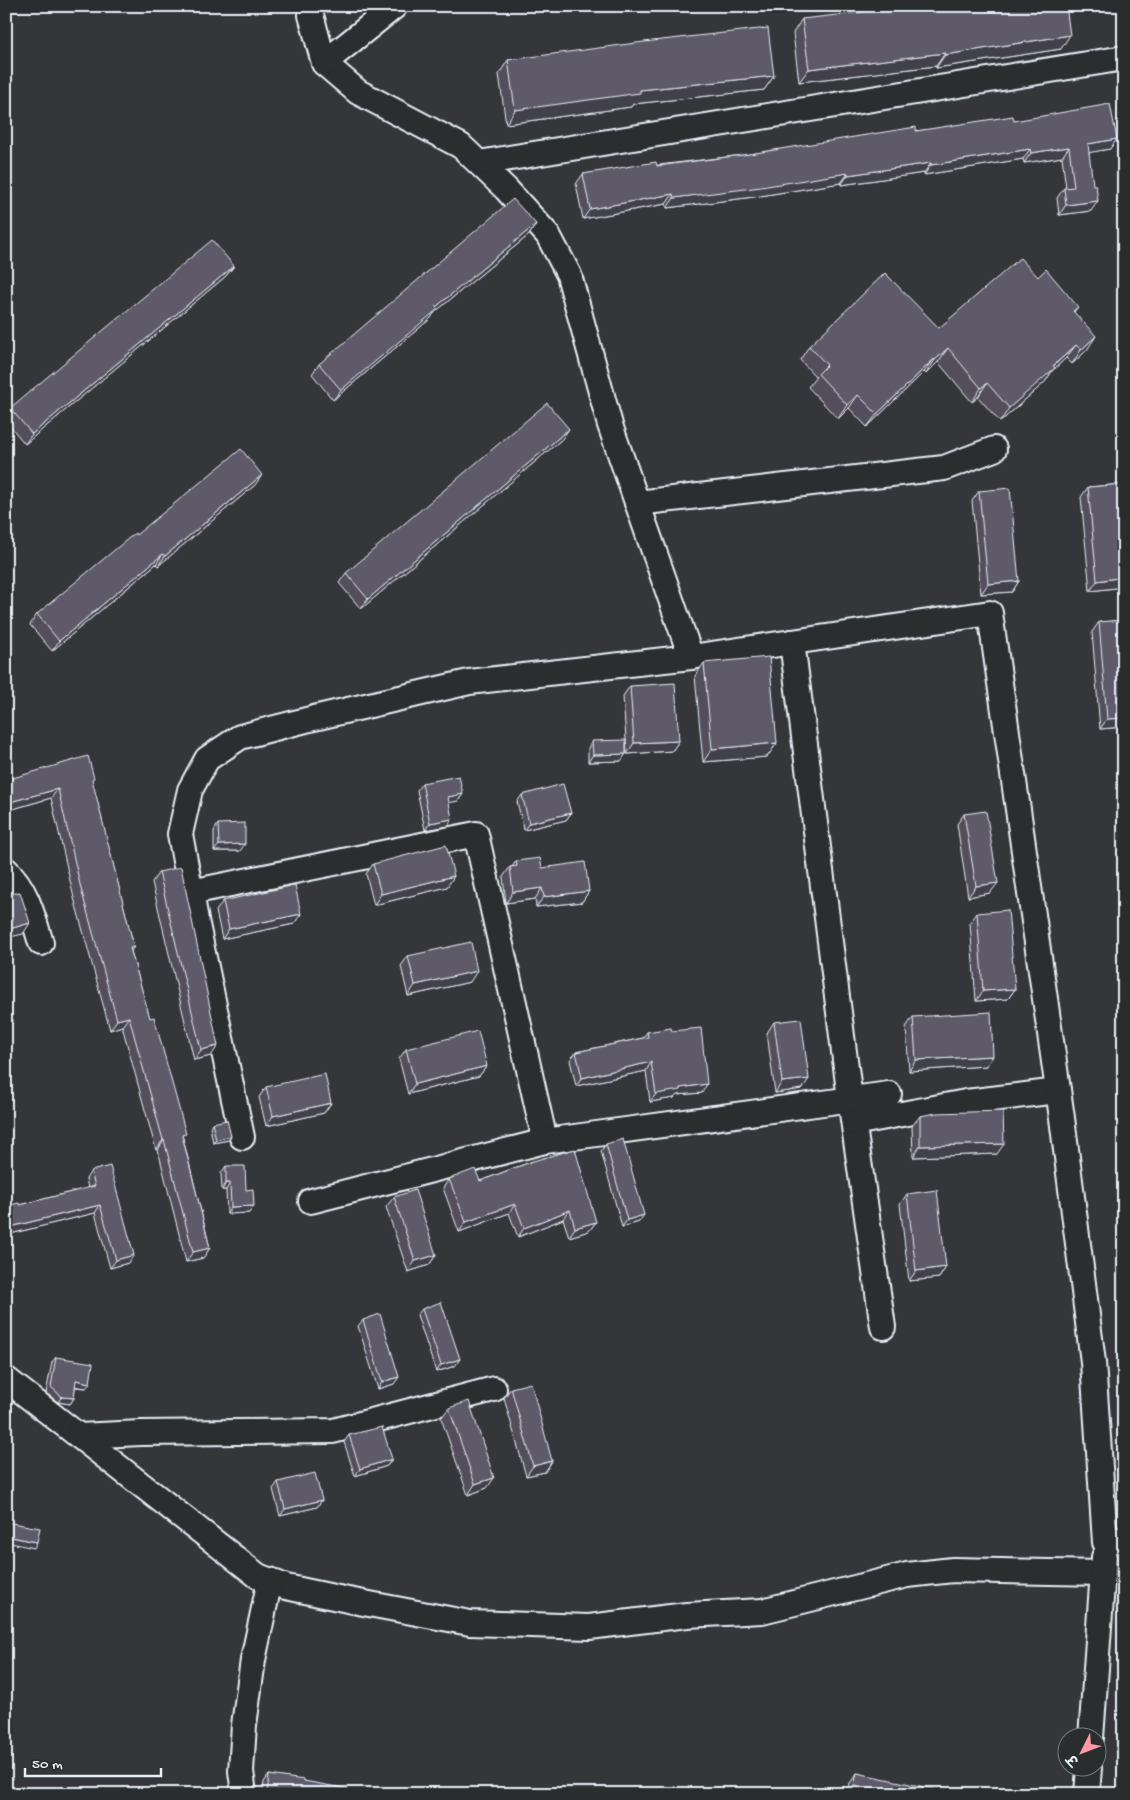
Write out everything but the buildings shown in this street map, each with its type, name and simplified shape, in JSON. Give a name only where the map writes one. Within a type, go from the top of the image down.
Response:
[{"type":"street","points":[[311,6],[311,15],[324,63],[358,92],[461,146],[506,189],[548,235],[569,275],[610,425],[691,657]]},
{"type":"street","points":[[324,63],[395,6]]},
{"type":"street","points":[[479,163],[1124,58]]},
{"type":"street","points":[[637,504],[944,468],[994,449]]},
{"type":"street","points":[[242,1138],[180,834],[190,790],[207,759],[240,737],[469,682],[691,657],[990,613],[1058,1091],[1114,1541],[1103,1573],[1092,1728]]},
{"type":"street","points":[[792,642],[850,1099],[883,1327]]},
{"type":"street","points":[[191,892],[476,834],[545,1141]]},
{"type":"street","points":[[6,870],[14,877],[28,902],[41,943]]},
{"type":"street","points":[[854,1123],[966,1102],[1058,1091]]},
{"type":"street","points":[[311,1200],[545,1141],[889,1094]]},
{"type":"street","points":[[6,1379],[258,1576],[286,1587],[470,1623],[590,1627],[687,1615],[762,1611],[907,1575],[953,1570],[1103,1573]]},
{"type":"street","points":[[79,1436],[141,1433],[333,1431],[494,1389]]},
{"type":"street","points":[[244,1794],[241,1771],[244,1725],[253,1660],[270,1580]]},
{"type":"street","points":[[1087,1794],[1088,1778]]}]
